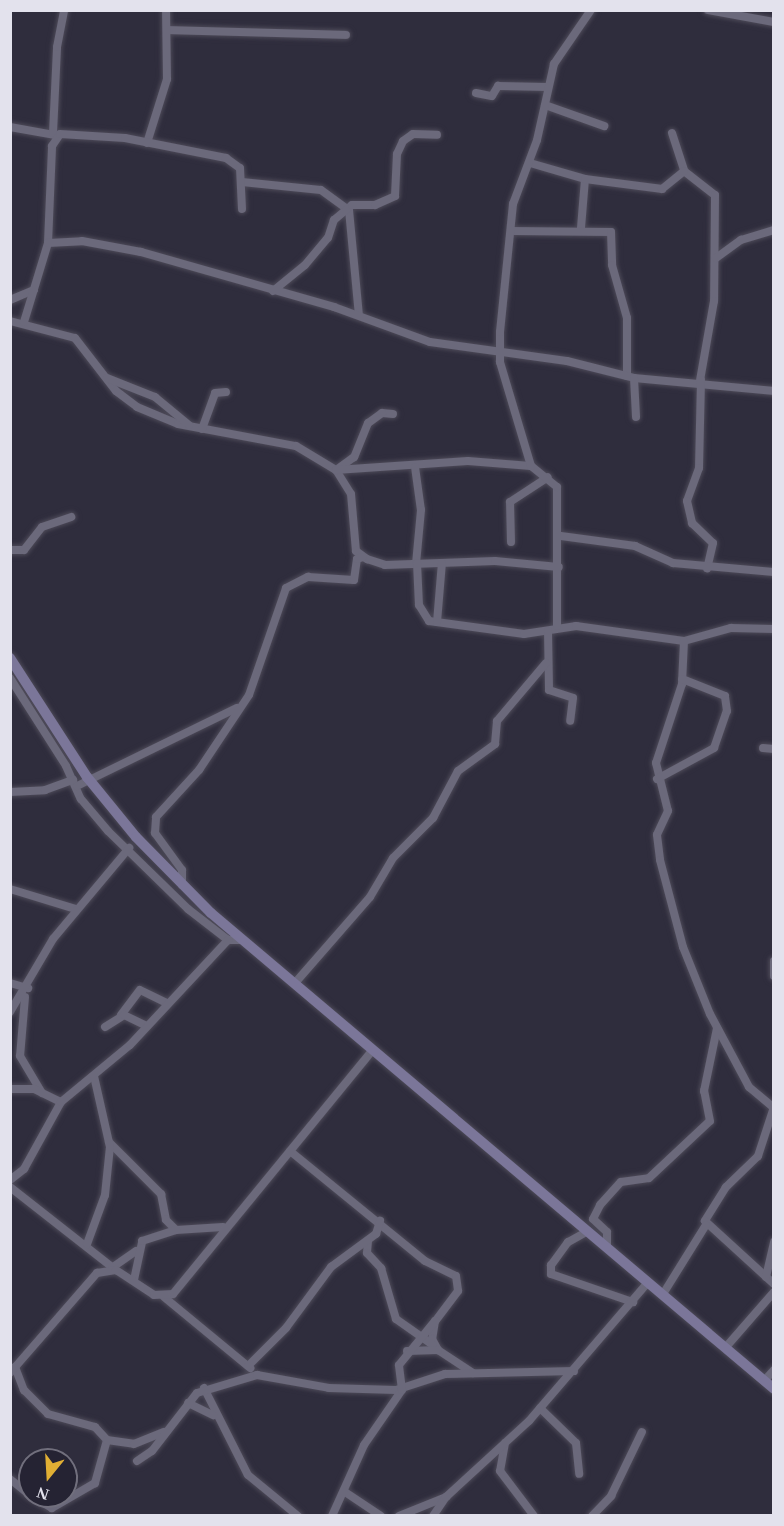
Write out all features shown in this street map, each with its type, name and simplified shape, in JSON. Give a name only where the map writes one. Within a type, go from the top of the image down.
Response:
[{"type":"main road","points":[[10,658],[87,777],[182,885],[242,940],[774,1389]]},
{"type":"street","points":[[24,322],[48,243],[47,199],[64,10]]},
{"type":"street","points":[[147,142],[166,79],[169,30],[166,10]]},
{"type":"street","points":[[708,10],[774,22]]},
{"type":"street","points":[[531,466],[499,353],[513,204],[530,163],[554,64],[590,11]]},
{"type":"street","points":[[169,30],[346,35]]},
{"type":"street","points":[[476,93],[492,96],[498,86],[548,87]]},
{"type":"street","points":[[545,105],[604,126]]},
{"type":"street","points":[[10,126],[54,134],[147,142],[233,160],[242,182],[242,209]]},
{"type":"street","points":[[672,133],[684,171],[694,183],[714,191],[716,258],[713,314],[701,380],[699,468],[687,501],[692,523],[713,543],[706,568]]},
{"type":"street","points":[[273,291],[305,265],[328,238],[334,220],[356,204],[391,200],[403,141],[413,134],[437,135]]},
{"type":"street","points":[[530,163],[585,179],[662,189],[684,171]]},
{"type":"street","points":[[580,228],[585,179]]},
{"type":"street","points":[[242,182],[321,190],[349,210],[358,315]]},
{"type":"street","points":[[511,231],[580,228],[612,234],[612,265],[627,318],[636,417]]},
{"type":"street","points":[[716,258],[741,240],[774,230]]},
{"type":"street","points":[[48,243],[121,247],[358,315],[430,342],[499,353],[567,360],[631,377],[701,380],[774,391]]},
{"type":"street","points":[[10,300],[34,290]]},
{"type":"street","points":[[10,321],[24,322],[75,338],[105,377],[131,404],[193,427],[296,446],[336,470],[351,494],[355,547],[363,557],[385,564],[442,562],[559,567]]},
{"type":"street","points":[[105,377],[155,397],[193,427]]},
{"type":"street","points":[[202,429],[214,393],[226,392]]},
{"type":"street","points":[[336,470],[354,457],[368,423],[382,413],[393,414]]},
{"type":"street","points":[[336,470],[415,467],[468,461],[531,466],[548,477],[557,487],[561,536],[556,626]]},
{"type":"street","points":[[415,467],[421,510],[416,563],[421,612],[437,622],[495,632],[548,631],[556,626],[684,641],[737,628],[774,629]]},
{"type":"street","points":[[511,542],[510,502],[548,477]]},
{"type":"street","points":[[10,550],[24,550],[42,526],[71,517]]},
{"type":"street","points":[[561,536],[634,546],[668,562],[706,568],[774,572]]},
{"type":"street","points":[[182,885],[182,870],[154,833],[156,817],[202,767],[241,705],[264,662],[286,588],[303,578],[354,580],[358,558],[363,557]]},
{"type":"street","points":[[437,622],[442,562]]},
{"type":"street","points":[[548,631],[546,663],[549,690],[573,700],[570,721]]},
{"type":"street","points":[[663,1294],[706,1225],[706,1215],[770,1141],[773,1107],[749,1087],[717,1028],[683,947],[660,860],[657,835],[668,811],[657,779],[659,744],[682,679],[684,641]]},
{"type":"street","points":[[295,983],[370,897],[393,858],[433,818],[458,771],[495,744],[497,721],[546,663]]},
{"type":"street","points":[[11,678],[75,783],[87,807],[140,860],[228,940],[242,940]]},
{"type":"street","points":[[657,779],[714,748],[727,711],[725,696],[682,679]]},
{"type":"street","points":[[10,792],[45,790],[75,783],[194,733],[241,705]]},
{"type":"street","points":[[763,748],[774,749]]},
{"type":"street","points":[[10,1012],[27,989],[46,948],[76,909],[129,848]]},
{"type":"street","points":[[116,861],[140,860]]},
{"type":"street","points":[[10,889],[76,909]]},
{"type":"street","points":[[10,1180],[24,1169],[61,1102],[94,1076],[147,1026],[228,940]]},
{"type":"street","points":[[774,962],[774,976]]},
{"type":"street","points":[[10,983],[27,989]]},
{"type":"street","points":[[27,989],[20,1056],[42,1093]]},
{"type":"street","points":[[105,1027],[121,1015],[140,990],[167,1003]]},
{"type":"street","points":[[121,1015],[147,1026]]},
{"type":"street","points":[[607,1247],[607,1232],[593,1219],[600,1205],[621,1182],[649,1178],[710,1121],[704,1087],[717,1028]]},
{"type":"street","points":[[164,1297],[187,1278],[223,1227],[290,1151],[373,1050]]},
{"type":"street","points":[[87,1244],[105,1195],[109,1142],[94,1076]]},
{"type":"street","points":[[10,1089],[42,1093],[61,1102]]},
{"type":"street","points":[[109,1142],[160,1194],[166,1220],[176,1230]]},
{"type":"street","points":[[290,1151],[380,1221],[425,1261],[456,1276],[455,1298],[407,1351],[397,1372],[402,1390]]},
{"type":"street","points":[[10,1187],[87,1244],[114,1268],[164,1297],[257,1375]]},
{"type":"street","points":[[248,1366],[286,1328],[331,1267],[368,1241],[380,1221]]},
{"type":"street","points":[[706,1225],[774,1284]]},
{"type":"street","points":[[165,1431],[134,1444],[107,1440],[95,1427],[48,1414],[22,1387],[13,1366],[79,1288],[97,1273],[114,1268],[136,1251],[150,1234],[223,1227]]},
{"type":"street","points":[[588,1231],[568,1242],[552,1262],[551,1274],[633,1302]]},
{"type":"street","points":[[368,1241],[367,1253],[381,1268],[396,1319],[474,1373]]},
{"type":"street","points":[[766,1277],[774,1242]]},
{"type":"street","points":[[134,1280],[136,1251]]},
{"type":"street","points":[[433,1515],[446,1497],[540,1408],[648,1282]]},
{"type":"street","points":[[726,1347],[774,1292]]},
{"type":"street","points":[[435,1321],[436,1348]]},
{"type":"street","points":[[407,1351],[436,1348]]},
{"type":"street","points":[[764,1381],[774,1370]]},
{"type":"street","points":[[137,1461],[204,1388],[257,1375],[334,1389],[402,1390],[445,1374],[574,1371]]},
{"type":"street","points":[[10,1387],[22,1387]]},
{"type":"street","points":[[204,1388],[215,1416],[248,1475],[298,1515]]},
{"type":"street","points":[[332,1515],[345,1492],[364,1445],[402,1390]]},
{"type":"street","points":[[188,1403],[200,1404],[215,1416]]},
{"type":"street","points":[[540,1408],[576,1443],[579,1474]]},
{"type":"street","points":[[592,1515],[611,1496],[642,1432]]},
{"type":"street","points":[[78,1492],[95,1483],[107,1440]]},
{"type":"street","points":[[506,1442],[500,1471],[534,1515]]},
{"type":"street","points":[[345,1492],[381,1515]]},
{"type":"street","points":[[399,1515],[446,1497]]},
{"type":"street","points":[[440,1507],[446,1515]]}]
